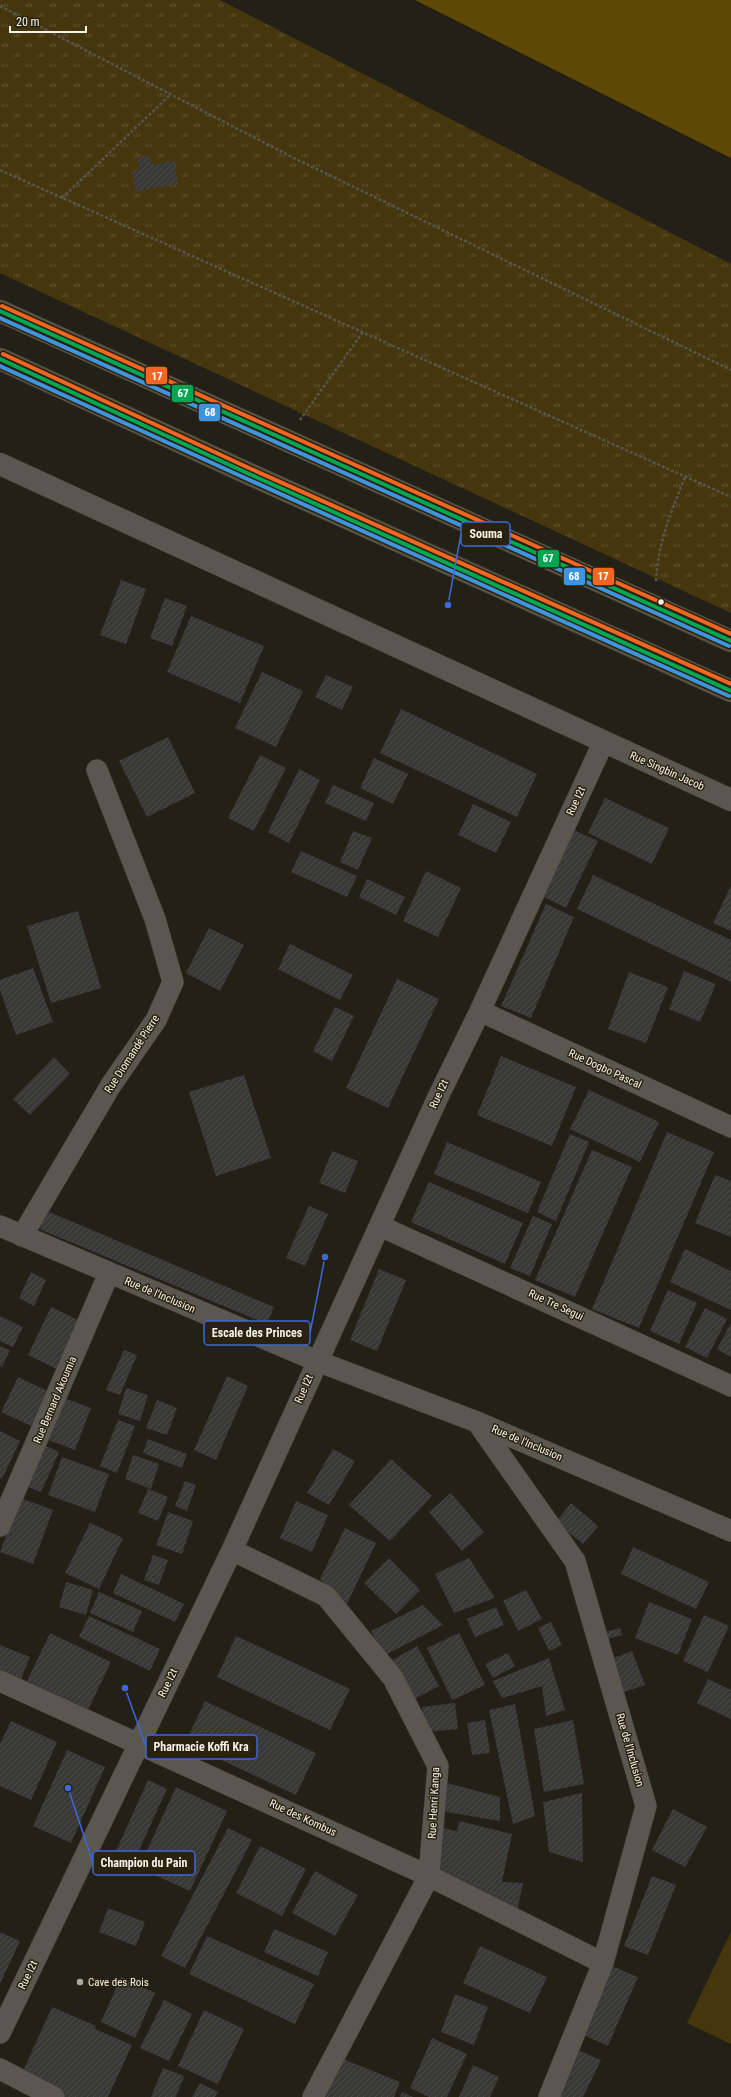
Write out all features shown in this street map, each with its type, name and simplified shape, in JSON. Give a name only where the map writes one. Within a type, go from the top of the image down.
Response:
[{"type":"highway","points":[[0,312],[731,641]]},
{"type":"highway","points":[[0,359],[247,473],[731,690]]},
{"type":"street","name":"Rue Singbin Jacob","points":[[0,464],[603,743],[731,800]]},
{"type":"street","name":"Rue I2t","points":[[0,2033],[232,1550],[438,1097],[480,1011],[603,743]]},
{"type":"street","name":"Rue Diomandé Pierre","points":[[22,1236],[111,1085],[156,1020],[173,982],[155,919],[97,770]]},
{"type":"street","name":"Rue Dogbo Pascal","points":[[480,1011],[731,1127]]},
{"type":"street","name":"Rue de l'Inclusion","points":[[0,1226],[317,1361],[477,1422],[731,1531]]},
{"type":"street","name":"Rue Tre Segui","points":[[380,1226],[731,1386]]},
{"type":"street","name":"Rue Bernard Akoumia","points":[[0,1526],[109,1273]]},
{"type":"street","name":"Rue de l'Inclusion","points":[[477,1422],[575,1562],[646,1806],[603,1963],[549,2097]]},
{"type":"street","name":"Rue Henri Kanga","points":[[232,1550],[326,1596],[393,1678],[438,1766],[429,1876],[313,2097]]},
{"type":"street","name":"Rue des Kombus","points":[[0,1681],[429,1876],[603,1963]]},
{"type":"street","points":[[0,2069],[54,2097]]},
{"type":"path","points":[[0,6],[290,156],[731,370]]},
{"type":"path","points":[[62,198],[170,95]]},
{"type":"path","points":[[0,170],[731,497]]},
{"type":"path","points":[[291,443],[298,422],[363,332]]},
{"type":"path","points":[[655,606],[657,566],[666,524],[685,477]]},
{"type":"green space","points":[[0,0],[220,0],[731,264],[731,613],[0,273]]},
{"type":"green space","points":[[731,1932],[731,2044],[687,2023]]},
{"type":"shaded area","points":[[415,0],[731,0],[731,158]]},
{"type":"building","points":[[149,155],[151,165],[174,161],[178,184],[136,191],[132,171],[140,169],[137,158]]},
{"type":"building","points":[[121,580],[146,589],[126,644],[100,635]]},
{"type":"building","points":[[165,598],[187,606],[172,646],[150,638]]},
{"type":"building","points":[[191,616],[264,646],[240,703],[167,672]]},
{"type":"building","points":[[262,672],[303,691],[276,747],[235,728]]},
{"type":"building","points":[[326,675],[353,687],[342,710],[315,697]]},
{"type":"building","points":[[401,709],[537,774],[517,817],[380,753]]},
{"type":"building","points":[[168,737],[195,793],[147,817],[119,761]]},
{"type":"building","points":[[260,755],[286,768],[254,831],[228,818]]},
{"type":"building","points":[[374,758],[408,774],[393,804],[360,788]]},
{"type":"building","points":[[299,769],[320,780],[289,843],[268,832]]},
{"type":"building","points":[[333,785],[374,803],[366,821],[325,803]]},
{"type":"building","points":[[605,798],[669,828],[652,864],[588,833]]},
{"type":"building","points":[[473,804],[511,822],[496,853],[458,835]]},
{"type":"building","points":[[574,830],[598,841],[566,908],[542,896]]},
{"type":"building","points":[[353,831],[372,838],[358,870],[340,862]]},
{"type":"building","points":[[301,851],[357,876],[347,897],[291,872]]},
{"type":"building","points":[[426,871],[461,888],[438,937],[403,921]]},
{"type":"building","points":[[593,875],[731,940],[731,982],[577,909]]},
{"type":"building","points":[[367,879],[405,897],[396,915],[359,897]]},
{"type":"building","points":[[731,886],[731,931],[713,923]]},
{"type":"building","points":[[546,904],[574,917],[531,1018],[501,1006]]},
{"type":"building","points":[[78,911],[101,988],[51,1003],[27,926]]},
{"type":"building","points":[[209,928],[244,945],[220,991],[186,973]]},
{"type":"building","points":[[290,944],[353,975],[340,1000],[278,969]]},
{"type":"building","points":[[33,968],[53,1022],[16,1035],[0,990],[0,980]]},
{"type":"building","points":[[684,971],[716,984],[700,1022],[669,1009]]},
{"type":"building","points":[[629,972],[668,987],[646,1043],[608,1029]]},
{"type":"building","points":[[397,979],[439,999],[388,1108],[346,1088]]},
{"type":"building","points":[[335,1007],[354,1016],[332,1061],[313,1051]]},
{"type":"building","points":[[501,1056],[576,1087],[552,1146],[477,1115]]},
{"type":"building","points":[[54,1057],[70,1074],[30,1115],[13,1099]]},
{"type":"building","points":[[244,1075],[271,1158],[216,1176],[189,1092]]},
{"type":"building","points":[[589,1090],[659,1122],[640,1162],[570,1129]]},
{"type":"building","points":[[667,1132],[714,1152],[639,1328],[592,1309]]},
{"type":"building","points":[[570,1134],[589,1142],[556,1221],[537,1212]]},
{"type":"building","points":[[447,1142],[541,1182],[528,1213],[434,1174]]},
{"type":"building","points":[[592,1150],[632,1167],[575,1297],[535,1280]]},
{"type":"building","points":[[332,1151],[358,1161],[345,1193],[319,1183]]},
{"type":"building","points":[[715,1175],[731,1181],[731,1237],[695,1223]]},
{"type":"building","points":[[429,1182],[523,1223],[505,1264],[411,1222]]},
{"type":"building","points":[[309,1206],[328,1214],[305,1266],[286,1258]]},
{"type":"building","points":[[47,1211],[274,1307],[267,1324],[39,1229]]},
{"type":"building","points":[[533,1216],[552,1224],[530,1276],[510,1268]]},
{"type":"building","points":[[685,1249],[731,1271],[731,1310],[670,1282]]},
{"type":"building","points":[[379,1269],[406,1280],[377,1351],[350,1340]]},
{"type":"building","points":[[31,1272],[46,1280],[34,1306],[19,1298]]},
{"type":"building","points":[[668,1290],[697,1303],[679,1344],[650,1331]]},
{"type":"building","points":[[51,1307],[86,1324],[63,1372],[28,1355]]},
{"type":"building","points":[[705,1308],[727,1319],[707,1358],[685,1347]]},
{"type":"building","points":[[0,1316],[23,1327],[13,1347],[0,1341]]},
{"type":"building","points":[[731,1323],[731,1357],[717,1349]]},
{"type":"building","points":[[0,1346],[10,1350],[2,1367],[0,1366]]},
{"type":"building","points":[[124,1350],[137,1355],[120,1395],[106,1390]]},
{"type":"building","points":[[227,1376],[248,1386],[216,1460],[194,1450]]},
{"type":"building","points":[[18,1377],[54,1394],[38,1429],[1,1412]]},
{"type":"building","points":[[126,1388],[148,1395],[140,1421],[118,1414]]},
{"type":"building","points":[[64,1398],[91,1408],[75,1450],[48,1440]]},
{"type":"building","points":[[157,1400],[177,1408],[167,1435],[146,1428]]},
{"type":"building","points":[[118,1420],[135,1426],[117,1473],[100,1466]]},
{"type":"building","points":[[0,1431],[20,1441],[2,1479],[0,1478]]},
{"type":"building","points":[[148,1439],[187,1454],[182,1468],[143,1453]]},
{"type":"building","points":[[44,1445],[59,1452],[41,1492],[26,1486]]},
{"type":"building","points":[[333,1449],[355,1461],[329,1505],[307,1493]]},
{"type":"building","points":[[133,1455],[159,1464],[151,1489],[125,1479]]},
{"type":"building","points":[[62,1457],[109,1474],[95,1512],[48,1495]]},
{"type":"building","points":[[391,1459],[432,1496],[390,1541],[349,1505]]},
{"type":"building","points":[[185,1481],[196,1485],[187,1511],[175,1506]]},
{"type":"building","points":[[148,1489],[168,1497],[158,1521],[138,1513]]},
{"type":"building","points":[[451,1493],[484,1532],[462,1551],[429,1512]]},
{"type":"building","points":[[20,1498],[53,1510],[33,1564],[0,1552]]},
{"type":"building","points":[[296,1501],[328,1515],[312,1552],[280,1538]]},
{"type":"building","points":[[571,1503],[598,1526],[583,1544],[556,1522]]},
{"type":"building","points":[[168,1512],[193,1521],[182,1554],[156,1545]]},
{"type":"building","points":[[90,1523],[123,1538],[99,1589],[65,1573]]},
{"type":"building","points":[[345,1528],[376,1543],[347,1604],[320,1579]]},
{"type":"building","points":[[633,1547],[709,1582],[696,1609],[621,1574]]},
{"type":"building","points":[[153,1555],[168,1560],[159,1585],[144,1580]]},
{"type":"building","points":[[389,1558],[420,1590],[396,1614],[364,1583]]},
{"type":"building","points":[[469,1558],[495,1598],[454,1613],[435,1574]]},
{"type":"building","points":[[121,1574],[184,1604],[175,1622],[113,1593]]},
{"type":"building","points":[[66,1582],[93,1590],[86,1615],[59,1607]]},
{"type":"building","points":[[526,1590],[542,1619],[518,1631],[503,1601]]},
{"type":"building","points":[[99,1592],[142,1611],[133,1632],[90,1613]]},
{"type":"building","points":[[649,1602],[692,1619],[678,1655],[635,1638]]},
{"type":"building","points":[[423,1605],[443,1625],[383,1656],[371,1631]]},
{"type":"building","points":[[496,1607],[504,1625],[475,1637],[467,1619]]},
{"type":"building","points":[[704,1615],[729,1626],[708,1672],[683,1661]]},
{"type":"building","points":[[89,1616],[160,1649],[150,1671],[79,1637]]},
{"type":"building","points":[[551,1622],[562,1645],[549,1651],[538,1628]]},
{"type":"building","points":[[620,1628],[622,1635],[603,1640],[601,1633]]},
{"type":"building","points":[[50,1633],[111,1662],[88,1710],[27,1681]]},
{"type":"building","points":[[459,1633],[485,1685],[452,1700],[427,1648]]},
{"type":"building","points":[[236,1636],[350,1689],[330,1730],[217,1677]]},
{"type":"building","points":[[0,1645],[30,1657],[19,1684],[0,1677]]},
{"type":"building","points":[[417,1646],[439,1686],[411,1701],[389,1662]]},
{"type":"building","points":[[632,1651],[645,1685],[621,1693],[609,1660]]},
{"type":"building","points":[[508,1653],[515,1666],[493,1678],[485,1664]]},
{"type":"building","points":[[549,1658],[565,1710],[546,1716],[542,1686],[502,1698],[493,1681]]},
{"type":"building","points":[[708,1679],[731,1690],[731,1719],[697,1703]]},
{"type":"building","points":[[205,1701],[316,1753],[296,1795],[185,1743]]},
{"type":"building","points":[[455,1703],[458,1729],[425,1732],[422,1707]]},
{"type":"building","points":[[515,1704],[535,1816],[513,1824],[489,1710]]},
{"type":"building","points":[[485,1720],[490,1753],[472,1755],[467,1723]]},
{"type":"building","points":[[573,1720],[584,1784],[544,1792],[534,1729]]},
{"type":"building","points":[[11,1721],[57,1742],[31,1800],[0,1786],[0,1744]]},
{"type":"building","points":[[67,1750],[105,1767],[71,1843],[33,1826]]},
{"type":"building","points":[[148,1780],[167,1789],[135,1859],[116,1851]]},
{"type":"building","points":[[447,1783],[500,1797],[500,1821],[441,1811]]},
{"type":"building","points":[[176,1787],[227,1811],[190,1891],[139,1868]]},
{"type":"building","points":[[582,1793],[583,1862],[549,1852],[543,1802]]},
{"type":"building","points":[[673,1809],[707,1827],[685,1867],[652,1850]]},
{"type":"building","points":[[459,1821],[512,1834],[502,1882],[523,1883],[517,1912],[436,1872],[438,1827],[457,1831]]},
{"type":"building","points":[[228,1828],[252,1840],[185,1968],[161,1956]]},
{"type":"building","points":[[260,1846],[306,1869],[282,1916],[236,1893]]},
{"type":"building","points":[[315,1871],[358,1895],[335,1936],[292,1913]]},
{"type":"building","points":[[652,1876],[676,1885],[648,1955],[624,1946]]},
{"type":"building","points":[[108,1908],[145,1922],[136,1946],[99,1932]]},
{"type":"building","points":[[274,1929],[328,1952],[318,1976],[264,1952]]},
{"type":"building","points":[[0,1932],[20,1941],[0,1984]]},
{"type":"building","points":[[207,1936],[314,1984],[295,2024],[189,1974]]},
{"type":"building","points":[[480,1946],[547,1977],[530,2013],[463,1983]]},
{"type":"building","points":[[612,1966],[638,1977],[608,2046],[582,2034]]},
{"type":"building","points":[[121,1977],[155,1993],[135,2038],[101,2022]]},
{"type":"building","points":[[455,1994],[488,2007],[474,2045],[441,2032]]},
{"type":"building","points":[[164,2000],[192,2014],[169,2061],[140,2048]]},
{"type":"building","points":[[52,2007],[96,2026],[95,2029],[132,2045],[108,2097],[63,2097],[20,2078]]},
{"type":"building","points":[[204,2010],[244,2029],[218,2084],[178,2066]]},
{"type":"building","points":[[432,2038],[467,2054],[447,2097],[429,2097],[410,2088]]},
{"type":"building","points":[[578,2050],[601,2060],[583,2097],[556,2097]]},
{"type":"building","points":[[336,2056],[400,2082],[394,2097],[319,2097]]},
{"type":"building","points":[[473,2065],[499,2077],[490,2097],[459,2097]]},
{"type":"building","points":[[163,2068],[184,2076],[176,2097],[151,2097]]},
{"type":"building","points":[[200,2083],[218,2092],[215,2097],[192,2097]]},
{"type":"building","points":[[402,2092],[413,2097],[400,2097]]},
{"type":"transit line","name":"17","points":[[2,306],[731,634]]},
{"type":"transit line","name":"67","points":[[0,311],[731,641]]},
{"type":"transit line","name":"68","points":[[0,318],[729,646]]},
{"type":"transit line","name":"17","points":[[3,354],[249,468],[731,684]]},
{"type":"transit line","name":"67","points":[[0,359],[247,473],[731,691]]},
{"type":"transit line","name":"68","points":[[0,366],[729,696]]},
{"type":"place","name":"Souma","points":[[448,605]]},
{"type":"place","name":"Escale des Princes","points":[[325,1257]]},
{"type":"place","name":"Pharmacie Koffi Kra","points":[[125,1688]]},
{"type":"place","name":"Champion du Pain","points":[[68,1788]]},
{"type":"place","name":"Cave des Rois","points":[[80,1982]]}]
